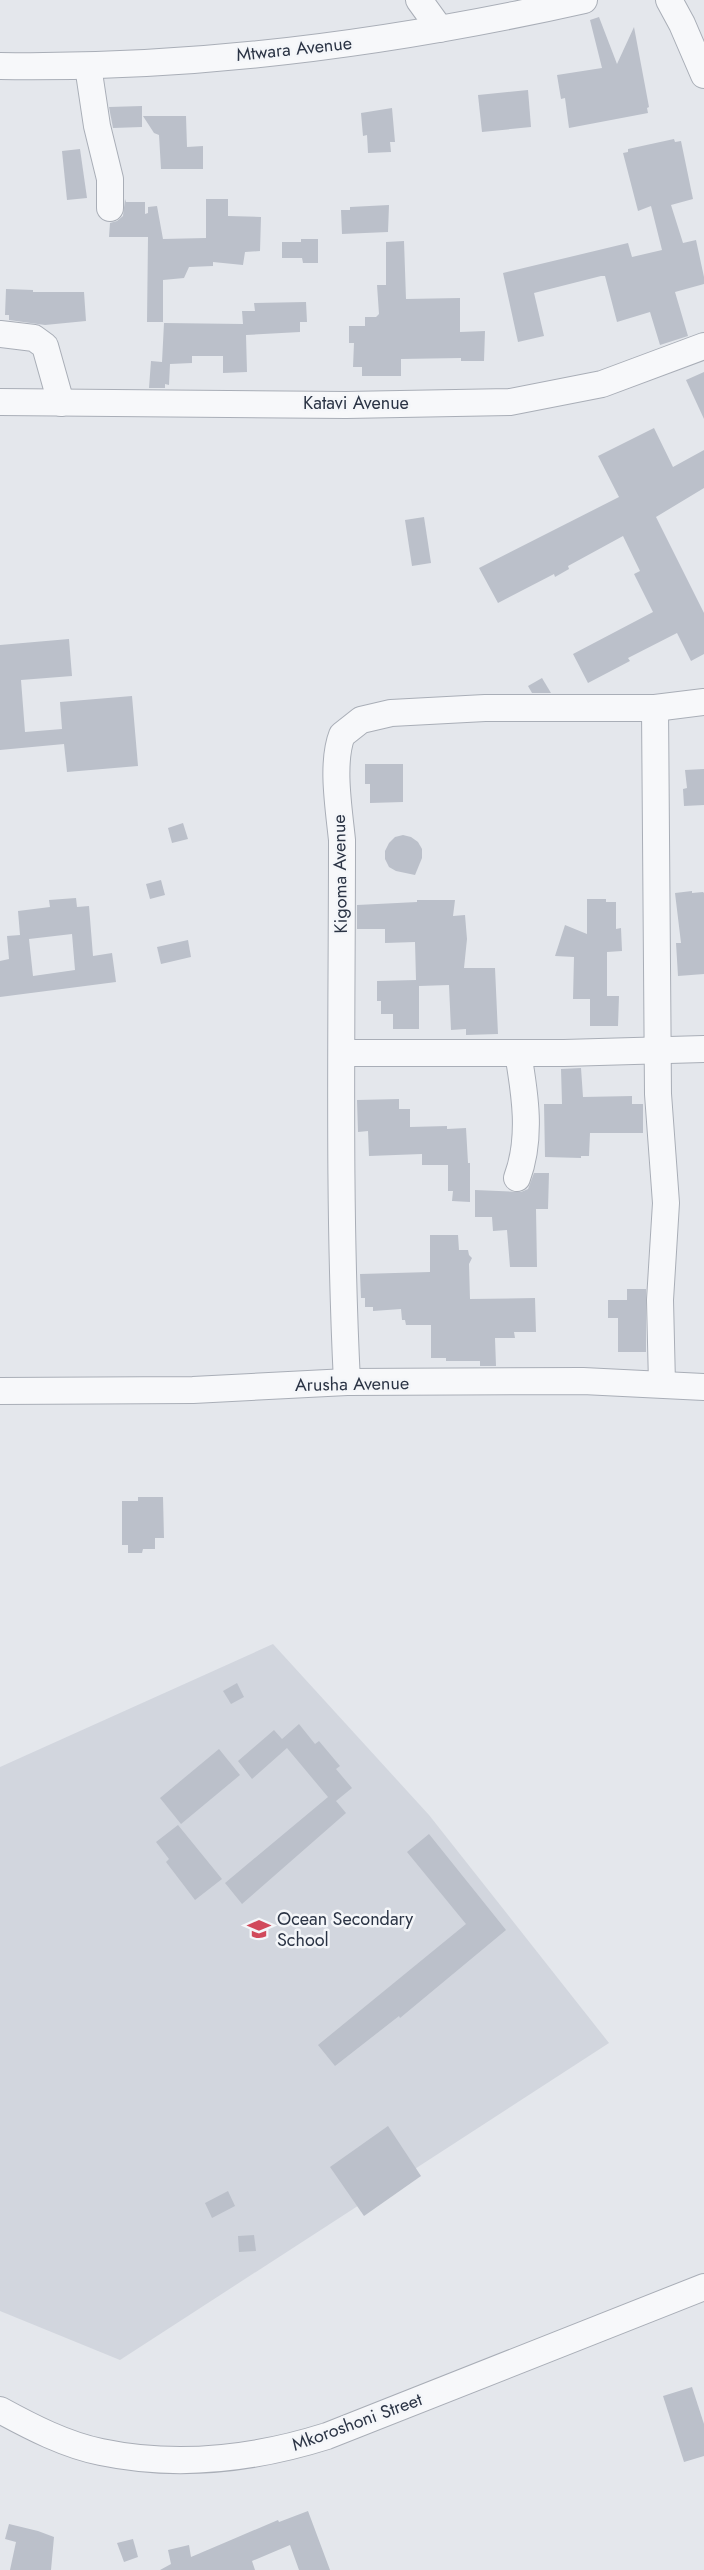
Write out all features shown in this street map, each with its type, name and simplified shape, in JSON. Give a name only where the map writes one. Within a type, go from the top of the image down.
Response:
[{"type":"street","points":[[419,0],[441,29]]},
{"type":"street","name":"Mtwara Avenue","points":[[0,66],[88,66],[294,50],[403,37],[584,0]]},
{"type":"street","points":[[669,0],[691,42],[704,75]]},
{"type":"street","points":[[88,66],[97,126],[110,179],[110,208]]},
{"type":"street","points":[[0,334],[34,338],[45,346],[61,403]]},
{"type":"street","name":"Katavi Avenue","points":[[0,402],[248,402],[346,405],[510,402],[602,384],[704,346]]},
{"type":"street","name":"Kigoma Avenue","points":[[347,1382],[343,1305],[341,1149],[342,840],[338,785],[340,741],[344,732],[361,720],[391,713],[494,707],[655,708],[704,702]]},
{"type":"street","points":[[655,708],[658,1094],[666,1203],[660,1300],[662,1384]]},
{"type":"street","points":[[343,1053],[518,1053],[704,1049]]},
{"type":"street","points":[[518,1053],[523,1081],[526,1138],[525,1156],[518,1178]]},
{"type":"street","name":"Arusha Avenue","points":[[0,1391],[193,1390],[347,1382],[583,1381],[704,1387]]},
{"type":"street","name":"Mkoroshoni Street","points":[[0,2410],[34,2428],[99,2452],[111,2454],[146,2459],[189,2460],[262,2453],[327,2436],[704,2287]]},
{"type":"shaded area","name":"Ocean Secondary School","points":[[273,1644],[429,1815],[609,2043],[120,2360],[0,2311],[0,1767]]},
{"type":"building","points":[[599,17],[617,64],[634,27],[649,107],[647,108],[648,113],[569,128],[565,98],[561,99],[557,75],[602,68],[590,20]]},
{"type":"building","points":[[528,90],[531,127],[482,132],[478,95]]},
{"type":"building","points":[[142,106],[142,127],[113,128],[109,107]]},
{"type":"building","points":[[392,108],[395,142],[390,142],[391,152],[368,153],[367,135],[363,136],[361,113]]},
{"type":"building","points":[[143,116],[186,116],[187,147],[203,146],[203,169],[161,169],[159,135],[154,133]]},
{"type":"building","points":[[674,139],[675,142],[681,141],[693,199],[671,205],[683,243],[696,240],[704,277],[704,284],[675,292],[688,336],[660,345],[650,312],[617,322],[605,276],[601,276],[534,293],[544,336],[518,342],[503,273],[628,243],[632,257],[662,250],[651,206],[638,211],[623,153],[628,152],[628,149]]},
{"type":"building","points":[[80,149],[87,198],[67,200],[62,151]]},
{"type":"building","points":[[125,199],[126,202],[145,202],[145,214],[148,213],[148,207],[157,206],[163,239],[206,238],[206,199],[228,199],[228,216],[261,217],[260,251],[245,252],[243,265],[213,262],[213,266],[189,267],[184,278],[163,280],[163,322],[147,322],[148,237],[109,237],[110,223],[123,216]]},
{"type":"building","points":[[389,205],[388,232],[342,234],[341,210],[350,210],[350,207]]},
{"type":"building","points":[[301,239],[318,239],[318,263],[303,263],[302,258],[282,258],[282,242],[301,242]]},
{"type":"building","points":[[404,241],[406,299],[460,298],[460,332],[485,331],[484,361],[461,361],[461,358],[401,359],[401,376],[362,376],[362,367],[353,367],[354,343],[349,343],[349,326],[365,326],[365,317],[376,317],[379,314],[377,285],[386,285],[386,242]]},
{"type":"building","points":[[6,289],[33,290],[33,292],[84,292],[86,321],[45,325],[9,320],[9,315],[5,315]]},
{"type":"building","points":[[306,302],[307,322],[300,322],[300,332],[246,335],[247,372],[223,373],[223,356],[192,356],[192,363],[170,364],[169,385],[165,384],[165,388],[149,388],[151,361],[162,362],[164,323],[243,324],[242,311],[255,311],[254,303]]},
{"type":"building","points":[[704,372],[704,419],[686,380]]},
{"type":"building","points":[[654,428],[673,467],[704,450],[704,488],[656,517],[704,613],[704,654],[691,661],[677,633],[628,658],[630,661],[588,683],[573,654],[653,612],[634,574],[640,571],[623,536],[568,566],[569,569],[555,577],[554,574],[498,603],[479,568],[619,497],[598,456]]},
{"type":"building","points":[[424,517],[431,563],[412,566],[405,520]]},
{"type":"building","points":[[69,639],[72,676],[21,680],[25,732],[62,729],[60,702],[132,696],[138,766],[67,772],[64,744],[0,750],[0,645]]},
{"type":"building","points":[[542,678],[551,693],[532,693],[528,686]]},
{"type":"building","points":[[365,764],[403,764],[403,802],[370,803],[370,784],[365,784]]},
{"type":"building","points":[[704,769],[704,805],[684,806],[683,789],[687,788],[685,770]]},
{"type":"building","points":[[183,823],[188,839],[172,843],[168,828]]},
{"type":"building","points":[[403,835],[418,842],[422,849],[422,858],[415,875],[396,871],[389,867],[385,859],[385,851],[389,843],[395,837]]},
{"type":"building","points":[[161,880],[165,895],[150,899],[146,884]]},
{"type":"building","points":[[692,891],[692,893],[704,893],[704,974],[678,976],[676,943],[681,943],[675,893]]},
{"type":"building","points":[[76,898],[77,907],[89,906],[93,956],[112,953],[116,982],[0,997],[0,961],[9,959],[7,936],[20,935],[18,911],[50,907],[49,900]],"holes":[[[72,934],[75,970],[33,976],[29,939]]]},
{"type":"building","points":[[587,899],[606,899],[606,902],[616,902],[616,929],[621,928],[622,951],[607,952],[607,996],[619,996],[618,1026],[590,1026],[590,999],[573,999],[574,957],[555,956],[565,925],[587,934]]},
{"type":"building","points":[[417,900],[455,900],[453,916],[465,915],[467,939],[464,968],[495,968],[498,1034],[466,1035],[466,1029],[451,1030],[449,985],[419,986],[419,1029],[393,1029],[393,1014],[381,1014],[381,1001],[377,1001],[377,981],[416,980],[415,942],[385,943],[385,929],[357,929],[357,905],[417,902]]},
{"type":"building","points":[[188,940],[191,957],[161,964],[157,947]]},
{"type":"building","points":[[581,1068],[583,1097],[632,1096],[632,1104],[643,1104],[643,1133],[590,1133],[589,1156],[581,1156],[581,1158],[545,1157],[544,1104],[562,1104],[561,1069]]},
{"type":"building","points":[[399,1099],[399,1109],[410,1109],[410,1127],[466,1128],[468,1163],[470,1163],[470,1202],[452,1201],[453,1191],[448,1191],[448,1165],[422,1165],[422,1154],[369,1156],[368,1131],[358,1132],[357,1100]]},
{"type":"building","points":[[534,1173],[549,1173],[548,1209],[536,1209],[537,1267],[510,1267],[507,1230],[493,1231],[492,1217],[475,1217],[475,1190],[521,1192],[528,1189]]},
{"type":"building","points":[[430,1235],[458,1235],[459,1250],[468,1250],[472,1258],[469,1264],[470,1299],[535,1298],[536,1332],[514,1332],[515,1338],[495,1338],[496,1366],[480,1366],[480,1361],[446,1361],[446,1358],[431,1358],[431,1325],[406,1325],[405,1320],[402,1320],[401,1309],[373,1311],[373,1307],[365,1307],[365,1298],[361,1298],[360,1274],[430,1272]]},
{"type":"building","points":[[627,1289],[646,1289],[646,1352],[618,1352],[618,1318],[608,1318],[608,1300],[627,1300]]},
{"type":"building","points":[[138,1497],[163,1497],[164,1538],[155,1538],[155,1549],[143,1549],[142,1553],[128,1553],[128,1545],[122,1545],[122,1501],[138,1501]]},
{"type":"building","points":[[237,1683],[244,1697],[231,1704],[223,1691]]},
{"type":"building","points":[[299,1724],[315,1744],[319,1741],[340,1766],[336,1769],[352,1788],[336,1801],[346,1813],[242,1904],[225,1883],[328,1797],[287,1748],[252,1779],[238,1761],[274,1730],[282,1739]]},
{"type":"building","points":[[219,1749],[240,1775],[181,1824],[160,1798]]},
{"type":"building","points":[[178,1825],[222,1879],[195,1900],[166,1862],[169,1859],[156,1842]]},
{"type":"building","points":[[429,1834],[506,1930],[400,2018],[399,2016],[335,2066],[318,2045],[466,1924],[407,1852]]},
{"type":"building","points":[[388,2126],[421,2176],[364,2216],[330,2167]]},
{"type":"building","points":[[228,2191],[235,2206],[212,2218],[205,2203]]},
{"type":"building","points":[[254,2235],[256,2251],[239,2252],[238,2236]]},
{"type":"building","points":[[692,2387],[704,2424],[704,2456],[684,2462],[663,2396]]},
{"type":"building","points":[[308,2511],[330,2570],[299,2570],[290,2545],[252,2561],[255,2570],[160,2570],[171,2564],[168,2550],[189,2545],[191,2557],[278,2520],[279,2522]]},
{"type":"building","points":[[9,2524],[54,2537],[51,2570],[10,2570],[16,2542],[5,2539]]},
{"type":"building","points":[[133,2539],[138,2557],[124,2562],[117,2543]]},
{"type":"place","name":"Ocean Secondary School","points":[[259,1929]]}]
